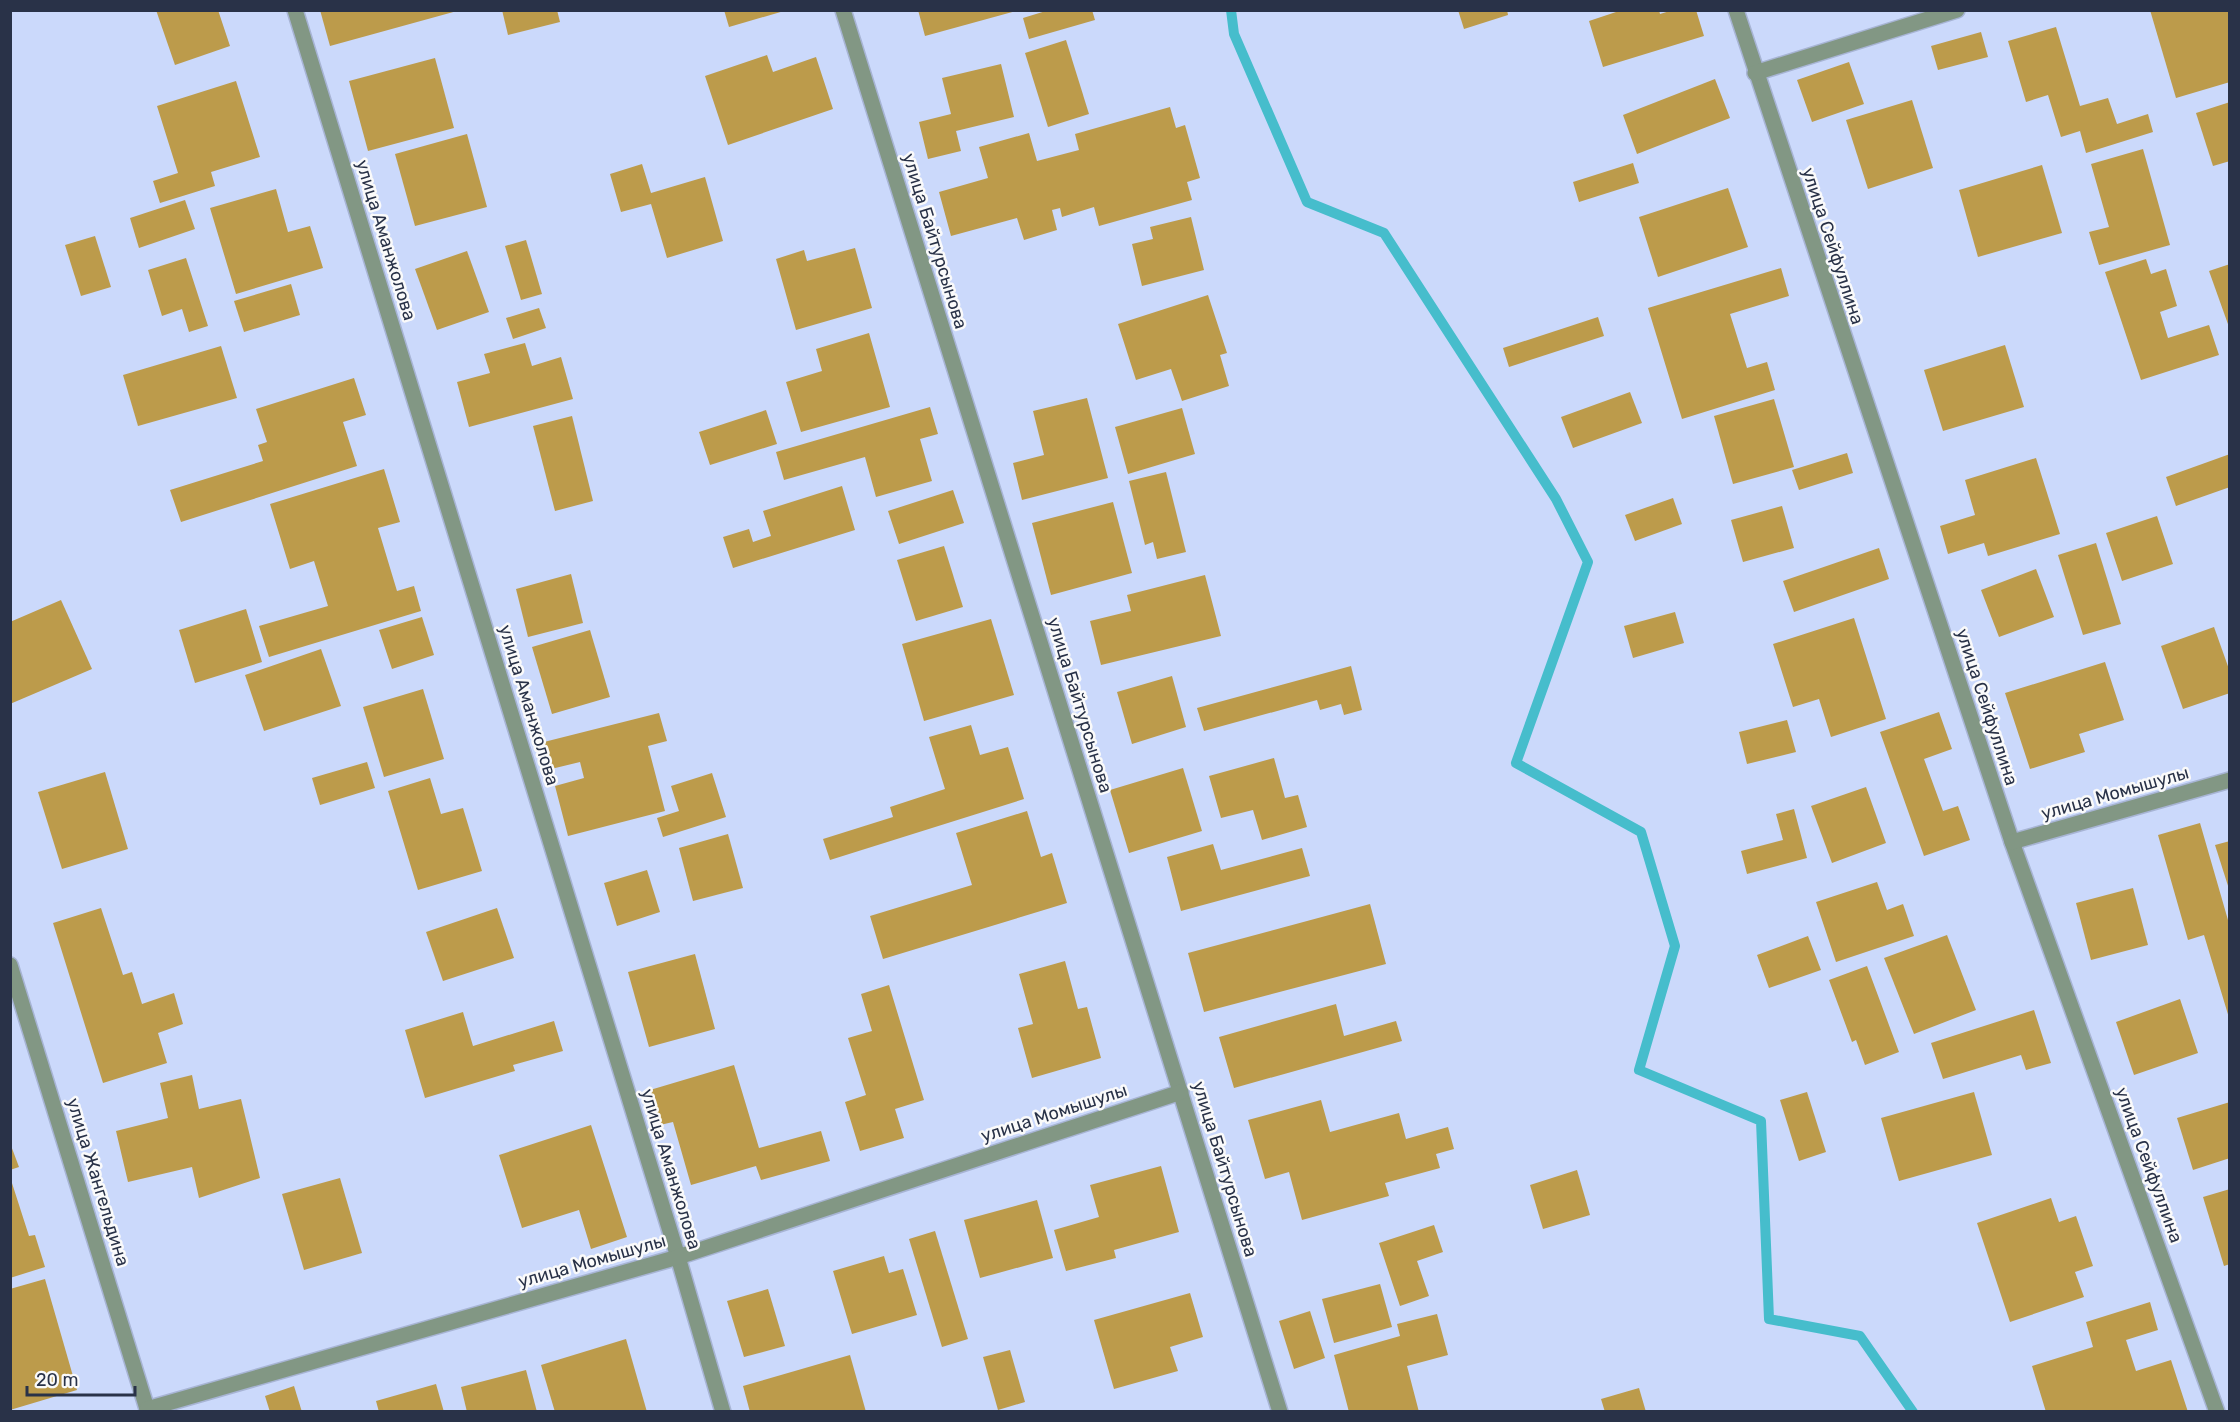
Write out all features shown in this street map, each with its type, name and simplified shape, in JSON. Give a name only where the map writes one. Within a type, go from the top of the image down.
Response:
[{"type":"street","name":"улица Аманжолова","points":[[295,10],[678,1257],[723,1412]]},
{"type":"street","name":"улица Байтурсынова","points":[[843,10],[1280,1412]]},
{"type":"street","name":"улица Сейфуллина","points":[[1736,10],[2012,842],[2217,1412]]},
{"type":"street","points":[[1755,72],[1957,10]]},
{"type":"street","name":"улица Момышулы","points":[[2012,842],[2229,780]]},
{"type":"street","name":"улица Жангельдина","points":[[10,965],[148,1410]]},
{"type":"street","name":"улица Момышулы","points":[[148,1410],[678,1257],[1181,1092]]},
{"type":"building","points":[[156,10],[218,10],[230,46],[175,65]]},
{"type":"building","points":[[320,10],[457,10],[457,11],[330,46]]},
{"type":"building","points":[[502,10],[557,10],[560,22],[508,35]]},
{"type":"building","points":[[724,10],[783,10],[784,11],[729,27]]},
{"type":"building","points":[[918,10],[1016,10],[1016,11],[925,36]]},
{"type":"building","points":[[1049,10],[1092,10],[1095,20],[1029,39],[1023,18]]},
{"type":"building","points":[[1458,10],[1507,10],[1508,15],[1464,29]]},
{"type":"building","points":[[1622,10],[1659,10],[1660,14],[1673,10],[1696,10],[1704,36],[1603,67],[1589,21]]},
{"type":"building","points":[[2150,10],[2230,10],[2230,82],[2176,98]]},
{"type":"building","points":[[2056,27],[2080,106],[2108,98],[2117,124],[2148,114],[2153,132],[2086,153],[2080,131],[2061,137],[2048,95],[2026,102],[2008,41]]},
{"type":"building","points":[[1981,32],[1988,57],[1938,70],[1931,46]]},
{"type":"building","points":[[1066,40],[1089,114],[1048,127],[1025,53]]},
{"type":"building","points":[[767,55],[773,72],[816,57],[833,109],[728,145],[705,76]]},
{"type":"building","points":[[435,58],[454,128],[368,151],[349,81]]},
{"type":"building","points":[[1849,62],[1864,104],[1812,122],[1797,80]]},
{"type":"building","points":[[1001,64],[1014,117],[956,131],[961,151],[928,159],[919,122],[951,114],[942,78]]},
{"type":"building","points":[[1715,79],[1730,118],[1637,154],[1623,115]]},
{"type":"building","points":[[236,81],[260,157],[211,172],[215,186],[160,203],[153,181],[178,173],[157,106]]},
{"type":"building","points":[[1912,100],[1933,168],[1868,189],[1846,120]]},
{"type":"building","points":[[2230,102],[2230,161],[2213,166],[2196,113]]},
{"type":"building","points":[[1170,107],[1176,128],[1185,125],[1200,178],[1187,182],[1192,200],[1099,226],[1094,207],[1062,217],[1060,208],[1052,210],[1057,230],[1024,240],[1017,218],[951,236],[939,192],[988,178],[979,147],[1029,133],[1037,161],[1079,150],[1075,134]]},
{"type":"building","points":[[467,134],[487,207],[415,226],[395,154]]},
{"type":"building","points":[[2143,149],[2170,245],[2099,265],[2089,232],[2109,227],[2091,164]]},
{"type":"building","points":[[1633,163],[1639,183],[1579,202],[1573,182]]},
{"type":"building","points":[[642,164],[651,193],[705,177],[723,241],[667,258],[651,204],[621,212],[610,174]]},
{"type":"building","points":[[2042,165],[2062,233],[1978,257],[1959,190]]},
{"type":"building","points":[[1728,188],[1748,247],[1658,277],[1639,217]]},
{"type":"building","points":[[276,189],[288,232],[310,226],[323,268],[236,294],[210,208]]},
{"type":"building","points":[[185,200],[195,229],[139,248],[130,218]]},
{"type":"building","points":[[1191,217],[1204,270],[1142,286],[1132,244],[1153,239],[1150,227]]},
{"type":"building","points":[[95,236],[111,287],[81,296],[65,245]]},
{"type":"building","points":[[526,240],[542,294],[521,300],[505,246]]},
{"type":"building","points":[[855,248],[872,308],[796,330],[776,259],[804,250],[807,261]]},
{"type":"building","points":[[467,251],[489,312],[437,330],[415,269]]},
{"type":"building","points":[[186,258],[208,326],[189,332],[182,309],[162,316],[148,270]]},
{"type":"building","points":[[2146,259],[2151,274],[2166,269],[2177,306],[2160,312],[2168,338],[2209,325],[2219,355],[2141,380],[2105,272]]},
{"type":"building","points":[[2230,264],[2230,327],[2229,327],[2209,271]]},
{"type":"building","points":[[1781,268],[1789,296],[1730,314],[1747,368],[1767,362],[1775,390],[1682,419],[1648,308]]},
{"type":"building","points":[[291,284],[300,315],[244,332],[234,301]]},
{"type":"building","points":[[1208,295],[1227,353],[1220,355],[1229,386],[1182,401],[1171,369],[1136,380],[1118,324]]},
{"type":"building","points":[[539,308],[546,328],[513,339],[506,318]]},
{"type":"building","points":[[1598,317],[1604,336],[1509,367],[1503,348]]},
{"type":"building","points":[[869,333],[890,407],[801,432],[786,382],[822,371],[816,349]]},
{"type":"building","points":[[525,343],[532,366],[561,357],[573,399],[469,427],[457,382],[490,373],[484,354]]},
{"type":"building","points":[[2005,345],[2024,407],[1943,431],[1924,370]]},
{"type":"building","points":[[221,346],[237,398],[138,426],[123,375]]},
{"type":"building","points":[[354,378],[366,415],[343,422],[357,466],[181,522],[170,490],[263,461],[258,445],[267,442],[256,409]]},
{"type":"building","points":[[1630,392],[1642,423],[1573,448],[1561,417]]},
{"type":"building","points":[[1087,398],[1108,478],[1022,500],[1013,463],[1044,455],[1033,411]]},
{"type":"building","points":[[1774,399],[1794,467],[1733,484],[1714,416]]},
{"type":"building","points":[[930,407],[938,434],[920,439],[932,481],[876,497],[865,457],[784,480],[776,452]]},
{"type":"building","points":[[1182,408],[1195,454],[1128,474],[1115,427]]},
{"type":"building","points":[[766,410],[777,444],[710,465],[699,432]]},
{"type":"building","points":[[572,416],[593,501],[555,511],[533,426]]},
{"type":"building","points":[[1847,453],[1853,473],[1799,490],[1792,470]]},
{"type":"building","points":[[2230,454],[2230,487],[2176,506],[2166,477]]},
{"type":"building","points":[[2036,458],[2060,534],[1988,556],[1984,543],[1948,554],[1940,526],[1975,515],[1965,480]]},
{"type":"building","points":[[384,469],[400,522],[378,528],[397,591],[414,586],[421,611],[269,657],[259,626],[328,606],[314,561],[290,569],[270,504]]},
{"type":"building","points":[[1166,472],[1186,552],[1157,559],[1153,542],[1145,545],[1129,481]]},
{"type":"building","points":[[842,486],[855,530],[733,568],[723,537],[749,529],[753,542],[771,536],[763,511]]},
{"type":"building","points":[[953,490],[964,523],[899,544],[888,511]]},
{"type":"building","points":[[1673,498],[1682,524],[1635,541],[1625,515]]},
{"type":"building","points":[[1113,502],[1132,573],[1051,595],[1032,523]]},
{"type":"building","points":[[1782,506],[1794,548],[1743,562],[1731,520]]},
{"type":"building","points":[[2157,516],[2173,564],[2122,581],[2106,533]]},
{"type":"building","points":[[2096,543],[2121,624],[2083,635],[2058,555]]},
{"type":"building","points":[[944,546],[963,607],[916,621],[897,560]]},
{"type":"building","points":[[1879,548],[1889,579],[1794,612],[1783,581]]},
{"type":"building","points":[[2036,569],[2054,617],[1999,637],[1981,590]]},
{"type":"building","points":[[571,574],[583,623],[528,637],[516,589]]},
{"type":"building","points":[[1205,575],[1221,636],[1101,665],[1090,621],[1131,611],[1127,595]]},
{"type":"building","points":[[61,600],[92,669],[10,704],[10,622]]},
{"type":"building","points":[[246,609],[262,662],[195,683],[179,630]]},
{"type":"building","points":[[1675,612],[1684,643],[1633,658],[1624,626]]},
{"type":"building","points":[[422,617],[434,655],[392,669],[379,630]]},
{"type":"building","points":[[1854,618],[1886,719],[1831,737],[1819,699],[1793,707],[1773,644]]},
{"type":"building","points":[[991,619],[1014,695],[924,721],[902,644]]},
{"type":"building","points":[[2214,627],[2230,672],[2230,693],[2183,709],[2161,646]]},
{"type":"building","points":[[590,630],[610,697],[552,714],[532,647]]},
{"type":"building","points":[[321,649],[341,706],[264,731],[245,675]]},
{"type":"building","points":[[2105,662],[2124,720],[2079,734],[2085,752],[2030,769],[2005,693]]},
{"type":"building","points":[[1351,666],[1362,710],[1344,715],[1341,704],[1320,710],[1317,700],[1204,731],[1197,708]]},
{"type":"building","points":[[1172,676],[1186,727],[1132,744],[1117,692]]},
{"type":"building","points":[[423,689],[444,759],[384,777],[363,707]]},
{"type":"building","points":[[1939,712],[1952,749],[1924,759],[1943,811],[1958,806],[1970,840],[1924,856],[1880,732]]},
{"type":"building","points":[[659,713],[667,741],[648,746],[665,811],[568,836],[555,786],[584,778],[580,762],[547,770],[540,743]]},
{"type":"building","points":[[1787,720],[1796,752],[1747,764],[1739,732]]},
{"type":"building","points":[[971,725],[980,755],[1008,747],[1024,799],[830,860],[823,839],[893,817],[890,807],[945,789],[929,737]]},
{"type":"building","points":[[1274,758],[1285,798],[1298,795],[1307,827],[1262,840],[1253,810],[1221,818],[1209,776]]},
{"type":"building","points":[[367,762],[375,788],[320,805],[312,778]]},
{"type":"building","points":[[1183,768],[1202,831],[1129,853],[1110,790]]},
{"type":"building","points":[[105,772],[128,849],[62,869],[38,792]]},
{"type":"building","points":[[712,773],[726,817],[663,837],[657,818],[679,811],[671,786]]},
{"type":"building","points":[[430,778],[441,814],[463,808],[482,871],[418,890],[388,791]]},
{"type":"building","points":[[1866,787],[1886,843],[1832,863],[1811,806]]},
{"type":"building","points":[[1794,809],[1807,858],[1747,874],[1741,851],[1783,840],[1776,814]]},
{"type":"building","points":[[1027,811],[1041,857],[1052,853],[1067,903],[883,959],[870,916],[972,885],[956,833]]},
{"type":"building","points":[[2200,823],[2230,927],[2230,1021],[2204,935],[2188,940],[2158,835]]},
{"type":"building","points":[[728,834],[743,888],[693,901],[679,848]]},
{"type":"building","points":[[2230,841],[2230,889],[2229,889],[2215,845]]},
{"type":"building","points":[[1213,844],[1221,870],[1302,848],[1310,876],[1181,911],[1167,857]]},
{"type":"building","points":[[647,870],[660,912],[617,926],[604,883]]},
{"type":"building","points":[[1877,882],[1887,910],[1903,904],[1914,936],[1836,962],[1816,902]]},
{"type":"building","points":[[2133,888],[2148,945],[2091,960],[2076,903]]},
{"type":"building","points":[[1370,904],[1386,964],[1204,1012],[1188,953]]},
{"type":"building","points":[[101,908],[123,975],[132,972],[142,1004],[174,993],[183,1024],[158,1033],[167,1063],[103,1083],[53,923]]},
{"type":"building","points":[[497,908],[514,958],[443,981],[426,932]]},
{"type":"building","points":[[1947,935],[1976,1010],[1914,1034],[1884,958]]},
{"type":"building","points":[[1808,936],[1821,970],[1769,988],[1757,955]]},
{"type":"building","points":[[695,954],[715,1029],[649,1047],[628,972]]},
{"type":"building","points":[[1065,961],[1078,1009],[1087,1007],[1101,1058],[1032,1078],[1018,1028],[1033,1024],[1019,974]]},
{"type":"building","points":[[1867,966],[1899,1052],[1865,1065],[1856,1040],[1852,1042],[1829,980]]},
{"type":"building","points":[[889,985],[924,1100],[895,1109],[904,1138],[860,1151],[845,1102],[866,1095],[848,1038],[872,1031],[861,994]]},
{"type":"building","points":[[2180,999],[2198,1053],[2134,1075],[2116,1022]]},
{"type":"building","points":[[1336,1004],[1344,1036],[1396,1021],[1402,1041],[1234,1088],[1219,1037]]},
{"type":"building","points":[[2034,1010],[2051,1063],[2026,1070],[2021,1055],[1943,1079],[1931,1043]]},
{"type":"building","points":[[463,1012],[473,1046],[554,1021],[563,1051],[513,1065],[515,1071],[425,1098],[405,1030]]},
{"type":"building","points":[[734,1065],[759,1148],[821,1131],[830,1161],[761,1180],[756,1166],[691,1185],[673,1122],[660,1125],[650,1090]]},
{"type":"building","points":[[192,1075],[199,1109],[241,1099],[260,1178],[199,1198],[192,1167],[128,1182],[116,1131],[168,1118],[160,1083]]},
{"type":"building","points":[[1807,1092],[1826,1152],[1799,1161],[1780,1100]]},
{"type":"building","points":[[1974,1092],[1992,1155],[1899,1181],[1881,1118]]},
{"type":"building","points":[[1321,1100],[1330,1132],[1399,1113],[1406,1139],[1448,1127],[1454,1149],[1436,1154],[1440,1168],[1385,1183],[1389,1196],[1302,1220],[1289,1172],[1265,1179],[1248,1120]]},
{"type":"building","points":[[2230,1102],[2230,1158],[2193,1170],[2177,1118]]},
{"type":"building","points":[[591,1125],[627,1237],[591,1249],[579,1210],[522,1228],[499,1155]]},
{"type":"building","points":[[10,1143],[19,1167],[10,1170]]},
{"type":"building","points":[[1161,1166],[1179,1232],[1114,1250],[1116,1258],[1066,1271],[1054,1230],[1099,1217],[1090,1185]]},
{"type":"building","points":[[1577,1170],[1590,1215],[1543,1229],[1530,1185]]},
{"type":"building","points":[[340,1178],[362,1253],[304,1270],[282,1194]]},
{"type":"building","points":[[11,1180],[29,1236],[35,1235],[45,1267],[10,1278]]},
{"type":"building","points":[[2230,1189],[2230,1264],[2224,1266],[2203,1197]]},
{"type":"building","points":[[2051,1198],[2059,1222],[2076,1216],[2093,1266],[2075,1272],[2084,1297],[2010,1322],[1977,1223]]},
{"type":"building","points":[[1037,1200],[1053,1258],[980,1278],[964,1220]]},
{"type":"building","points":[[1434,1225],[1443,1252],[1417,1261],[1429,1296],[1400,1306],[1379,1243]]},
{"type":"building","points":[[935,1231],[968,1339],[942,1347],[909,1239]]},
{"type":"building","points":[[884,1256],[889,1273],[903,1269],[917,1315],[852,1334],[833,1271]]},
{"type":"building","points":[[45,1279],[77,1390],[10,1410],[10,1289]]},
{"type":"building","points":[[1380,1284],[1392,1327],[1334,1343],[1322,1299]]},
{"type":"building","points":[[768,1289],[785,1346],[744,1357],[727,1301]]},
{"type":"building","points":[[1190,1293],[1203,1337],[1170,1347],[1178,1371],[1114,1389],[1094,1320]]},
{"type":"building","points":[[2150,1302],[2158,1330],[2126,1340],[2136,1371],[2171,1360],[2188,1412],[2046,1412],[2032,1366],[2093,1347],[2086,1322]]},
{"type":"building","points":[[1310,1311],[1325,1358],[1294,1369],[1279,1321]]},
{"type":"building","points":[[1437,1314],[1448,1355],[1407,1366],[1419,1412],[1349,1412],[1334,1355],[1400,1336],[1397,1324]]},
{"type":"building","points":[[626,1339],[647,1412],[555,1412],[541,1365]]},
{"type":"building","points":[[1010,1350],[1025,1402],[998,1410],[983,1357]]},
{"type":"building","points":[[850,1355],[866,1412],[750,1412],[743,1386]]},
{"type":"building","points":[[526,1370],[537,1412],[467,1412],[461,1387]]},
{"type":"building","points":[[436,1384],[444,1412],[379,1412],[376,1401]]},
{"type":"building","points":[[294,1386],[302,1412],[270,1412],[265,1396]]},
{"type":"building","points":[[1639,1388],[1646,1412],[1605,1412],[1601,1399]]},
{"type":"waterway","points":[[1231,10],[1234,34],[1307,202],[1384,233],[1556,499],[1588,562],[1516,763],[1641,832],[1675,946],[1639,1070],[1761,1121],[1769,1319],[1860,1336],[1913,1412]]}]
